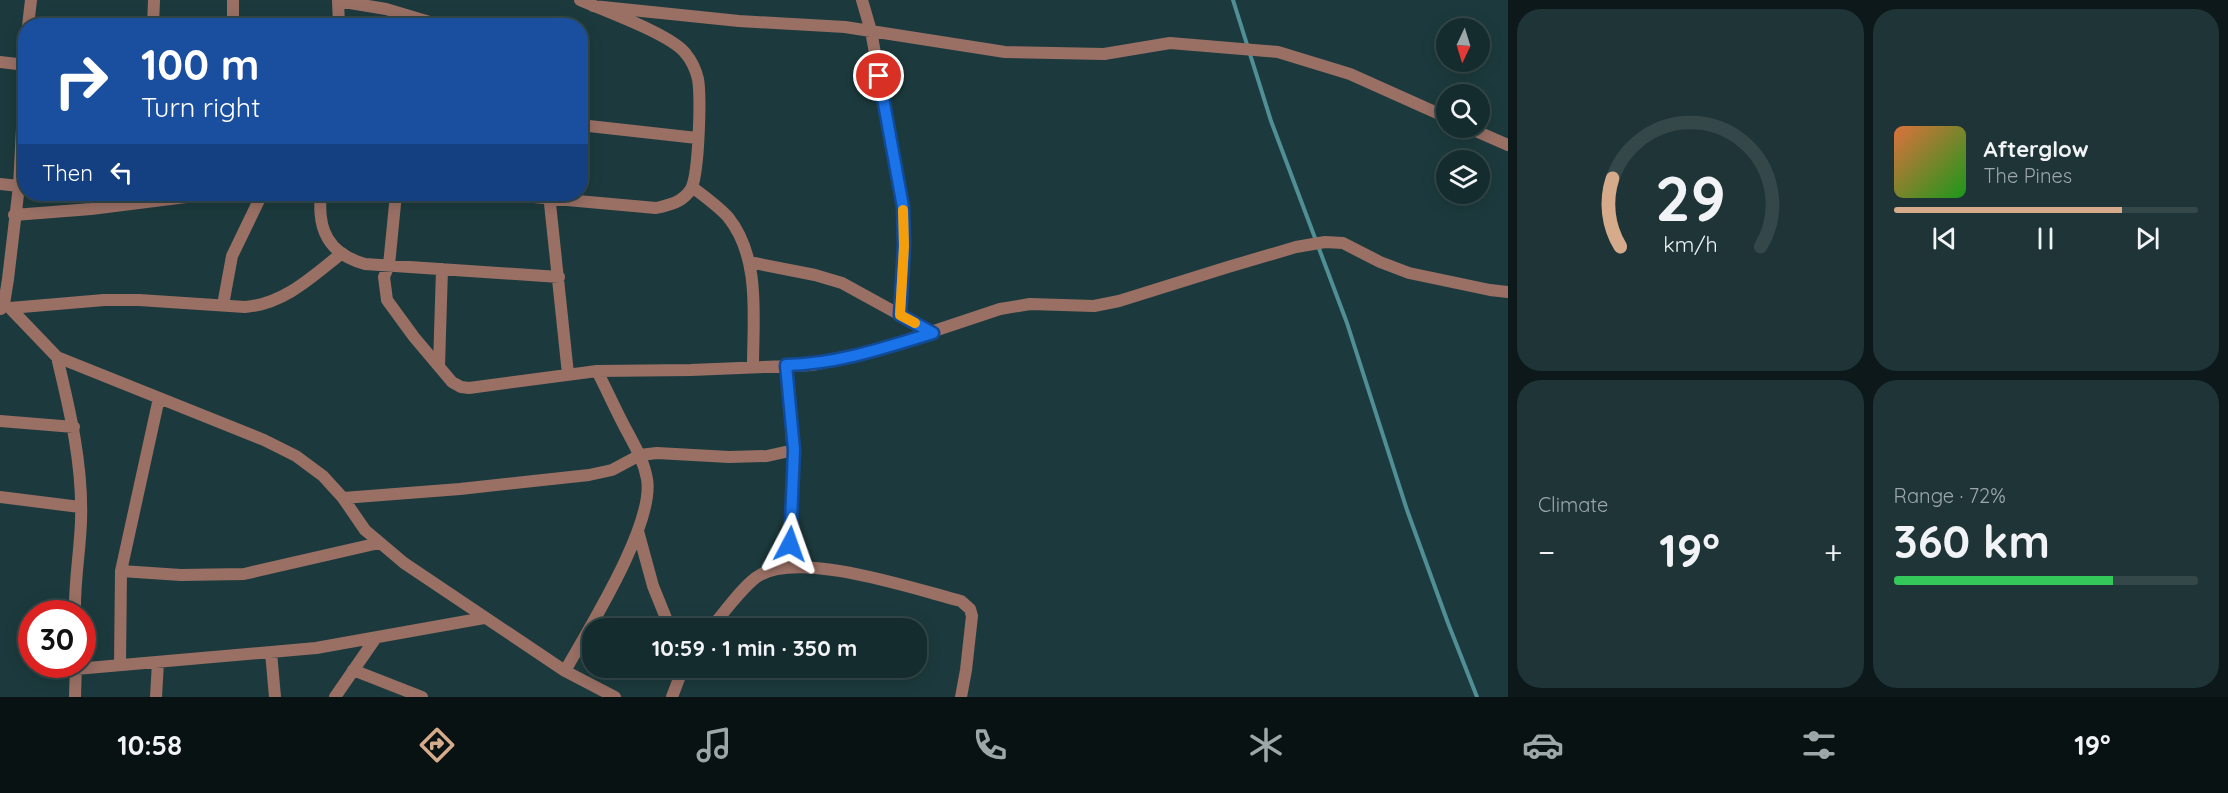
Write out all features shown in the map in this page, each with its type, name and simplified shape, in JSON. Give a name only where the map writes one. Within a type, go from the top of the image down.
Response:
[{"type":"street","points":[[29,18],[31,0]]},
{"type":"street","points":[[153,18],[154,0]]},
{"type":"street","points":[[233,0],[233,18]]},
{"type":"street","points":[[580,0],[669,40],[685,52],[697,77],[697,138],[692,187],[685,196],[676,203],[656,208],[588,200]]},
{"type":"street","points":[[862,0],[871,31],[903,207],[904,246],[900,315]]},
{"type":"street","points":[[339,18],[338,1],[386,9],[406,18]]},
{"type":"street","points":[[593,6],[739,21],[845,27],[1005,52],[1104,54],[1170,44],[1278,52],[1350,74],[1436,113]]},
{"type":"street","points":[[0,62],[18,64]]},
{"type":"street","points":[[588,126],[697,138]]},
{"type":"street","points":[[1490,137],[1508,145]]},
{"type":"street","points":[[0,184],[18,185]]},
{"type":"street","points":[[692,187],[726,216],[738,231],[749,262],[754,326],[753,366]]},
{"type":"street","points":[[4,307],[14,214],[18,200]]},
{"type":"street","points":[[14,214],[91,210],[158,201]]},
{"type":"street","points":[[223,305],[232,256],[259,201]]},
{"type":"street","points":[[320,201],[322,230],[330,243],[355,261],[365,264],[559,277]]},
{"type":"street","points":[[395,201],[389,265],[384,277],[387,300],[414,337],[452,382],[460,387],[469,388],[597,371],[813,365],[872,352],[1000,309],[1030,304],[1094,306],[1119,301],[1296,247],[1325,242],[1343,243],[1380,262],[1409,273],[1508,292]]},
{"type":"street","points":[[551,201],[568,374]]},
{"type":"street","points":[[4,307],[104,300],[261,306],[299,287],[342,253]]},
{"type":"street","points":[[749,262],[815,275],[842,283],[933,333]]},
{"type":"street","points":[[439,366],[442,269]]},
{"type":"street","points":[[4,307],[57,357],[264,440],[296,456],[323,476],[343,498],[365,530],[404,563],[484,618],[606,696]]},
{"type":"street","points":[[57,357],[74,427],[80,507],[76,600]]},
{"type":"street","points":[[785,567],[790,544],[794,450],[786,365]]},
{"type":"street","points":[[565,671],[638,531],[648,490],[640,455],[597,371]]},
{"type":"street","points":[[120,665],[121,571],[159,398]]},
{"type":"street","points":[[0,421],[74,427]]},
{"type":"street","points":[[343,498],[460,489],[589,475],[612,470],[640,455],[657,453],[729,457],[757,456],[794,450]]},
{"type":"street","points":[[0,497],[80,507]]},
{"type":"street","points":[[638,531],[653,586],[666,618]]},
{"type":"street","points":[[121,571],[181,575],[244,574],[379,543]]},
{"type":"street","points":[[720,618],[757,576],[772,569],[785,567],[837,570],[961,601],[970,609],[972,616],[961,697]]},
{"type":"street","points":[[96,666],[316,648],[484,618]]},
{"type":"street","points":[[335,697],[375,639]]},
{"type":"street","points":[[271,652],[275,697]]},
{"type":"street","points":[[156,697],[158,662]]},
{"type":"street","points":[[353,670],[422,697]]},
{"type":"street","points":[[75,697],[76,678]]},
{"type":"street","points":[[672,697],[679,678]]},
{"type":"waterway","points":[[1233,0],[1271,121],[1347,323],[1407,510],[1477,697]]},
{"type":"slow traffic","points":[[903,210],[904,246],[900,315],[915,323]]},
{"type":"route","points":[[790,544],[794,450],[786,365],[813,365],[872,352],[933,333],[900,315],[904,246],[903,207],[879,76]]}]
